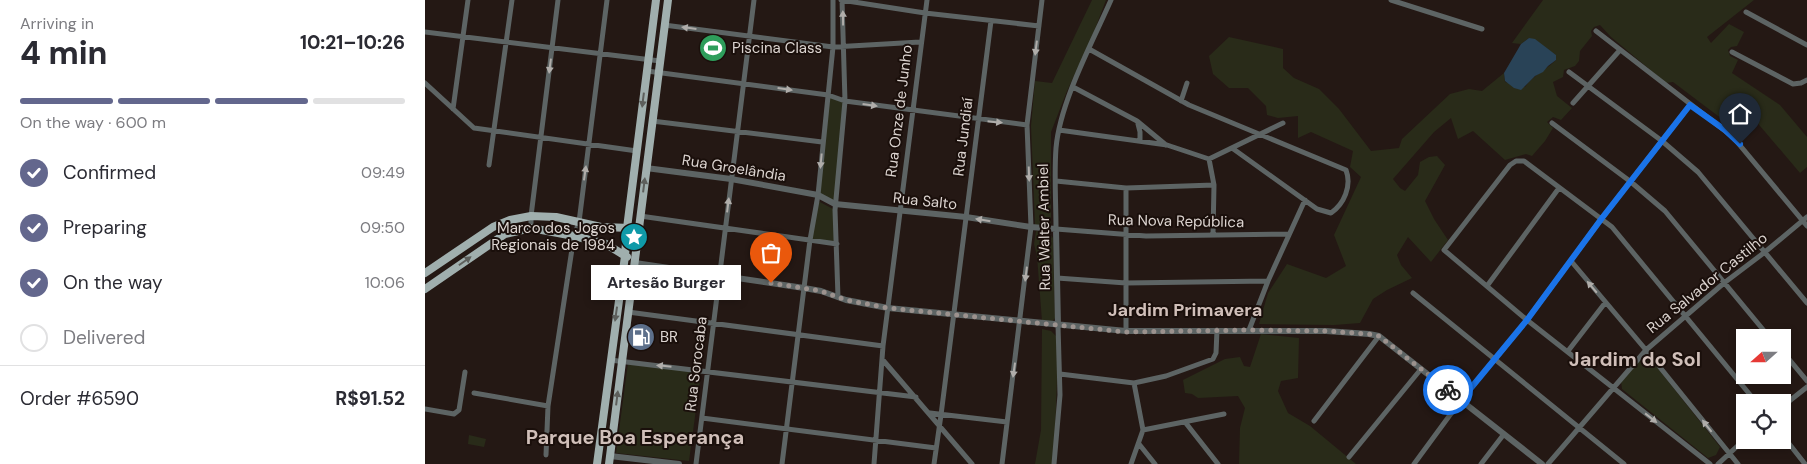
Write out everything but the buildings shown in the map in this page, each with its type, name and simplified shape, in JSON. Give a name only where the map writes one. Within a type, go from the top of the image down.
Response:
[{"type":"main road","points":[[597,464],[625,256],[656,0]]},
{"type":"main road","points":[[609,460],[668,0]]},
{"type":"main road","points":[[425,273],[500,223],[531,216],[556,217],[601,227],[638,229]]},
{"type":"main road","points":[[425,289],[505,234],[531,228],[606,244],[635,263]]},
{"type":"street","points":[[453,109],[468,0]]},
{"type":"street","points":[[489,165],[512,0]]},
{"type":"street","points":[[531,228],[558,0]]},
{"type":"street","points":[[546,455],[548,406],[574,236],[579,222],[607,0]]},
{"type":"street","name":"Rua Sorocaba","points":[[696,464],[754,0]]},
{"type":"street","points":[[782,464],[810,240],[818,195],[833,47],[833,0]]},
{"type":"street","points":[[838,297],[835,204],[845,101],[841,0],[925,13],[1039,26]]},
{"type":"street","name":"Rua Onze de Junho","points":[[873,464],[883,346],[920,42],[927,0]]},
{"type":"street","points":[[1002,464],[1031,227],[1027,125],[1042,0]]},
{"type":"street","name":"Rua Walter Ambiel","points":[[1054,464],[1057,442],[1060,374],[1056,147],[1059,130],[1073,87],[1111,0]]},
{"type":"street","points":[[1391,0],[1483,29]]},
{"type":"street","points":[[1746,12],[1807,45]]},
{"type":"street","name":"Rua Jundiaí","points":[[934,464],[991,21]]},
{"type":"street","points":[[664,25],[833,47],[920,42]]},
{"type":"street","points":[[1596,31],[1733,137],[1805,219],[1807,226]]},
{"type":"street","points":[[425,32],[660,61]]},
{"type":"street","points":[[1089,49],[1181,101],[1346,170],[1349,179],[1348,186],[1336,209],[1331,213],[1317,209],[1232,148]]},
{"type":"street","points":[[1573,103],[1620,50]]},
{"type":"street","points":[[1731,52],[1796,84],[1807,80]]},
{"type":"street","points":[[647,71],[828,95],[845,101],[912,111],[1027,125]]},
{"type":"street","points":[[1569,72],[1662,141],[1703,176],[1807,303]]},
{"type":"street","points":[[425,83],[474,128],[637,151]]},
{"type":"street","points":[[1181,101],[1187,83]]},
{"type":"street","points":[[1073,87],[1137,121],[1167,145]]},
{"type":"street","points":[[1414,464],[1461,400],[1527,320],[1602,218],[1690,105]]},
{"type":"street","points":[[651,121],[822,142]]},
{"type":"street","points":[[1137,121],[1140,141]]},
{"type":"street","points":[[1059,130],[1167,145],[1209,159],[1283,123]]},
{"type":"street","points":[[1552,123],[1631,182],[1665,211],[1762,329]]},
{"type":"street","points":[[1209,159],[1214,186],[1213,234]]},
{"type":"street","points":[[1710,464],[1527,320],[1444,250],[1510,165],[1516,161],[1524,161],[1613,227],[1748,394]]},
{"type":"street","name":"Rua Groelândia","points":[[646,168],[731,179],[818,195]]},
{"type":"street","points":[[1056,181],[1126,188],[1214,186]]},
{"type":"street","points":[[1126,188],[1126,332]]},
{"type":"street","points":[[1487,286],[1559,188]]},
{"type":"street","name":"Rua Salto","points":[[818,195],[835,204],[966,217],[1031,227]]},
{"type":"street","points":[[1249,330],[1268,281],[1305,200]]},
{"type":"street","points":[[640,216],[837,244]]},
{"type":"street","name":"Rua Salvador Castilho","points":[[1547,464],[1646,350],[1724,283],[1805,219]]},
{"type":"street","name":"Rua Nova República","points":[[1031,227],[1146,236],[1289,234]]},
{"type":"street","points":[[1571,261],[1738,464]]},
{"type":"street","points":[[635,263],[821,291],[846,300],[888,308],[1020,322],[1126,332],[1217,330],[1326,331],[1379,336],[1542,464]]},
{"type":"street","points":[[1057,278],[1126,283],[1268,281]]},
{"type":"street","points":[[1413,293],[1624,464]]},
{"type":"street","points":[[1568,351],[1605,303]]},
{"type":"street","points":[[628,312],[883,346]]},
{"type":"street","points":[[1060,374],[1134,383],[1167,376],[1213,359],[1216,353],[1217,330]]},
{"type":"street","points":[[1314,421],[1379,336]]},
{"type":"street","points":[[883,359],[972,464]]},
{"type":"street","points":[[610,360],[917,397]]},
{"type":"street","points":[[1791,362],[1807,381]]},
{"type":"street","points":[[1349,457],[1421,369]]},
{"type":"street","points":[[425,409],[454,414],[457,412],[459,410],[465,372]]},
{"type":"street","points":[[1131,464],[1143,430],[1134,383]]},
{"type":"street","points":[[1791,400],[1807,387]]},
{"type":"street","points":[[474,393],[548,406]]},
{"type":"street","points":[[929,413],[1007,422]]},
{"type":"street","points":[[1143,430],[1224,414]]},
{"type":"street","points":[[702,418],[936,448]]},
{"type":"street","points":[[1185,422],[1218,464]]},
{"type":"street","points":[[1481,464],[1504,434]]},
{"type":"street","points":[[1139,444],[1155,464]]},
{"type":"street","points":[[1791,446],[1805,464]]},
{"type":"street","points":[[1718,464],[1736,447]]},
{"type":"street","points":[[609,460],[679,464]]},
{"type":"green space","points":[[1092,0],[1106,0],[1051,132],[1051,225],[1035,225],[1031,126],[1035,81],[1052,83]]},
{"type":"green space","points":[[1543,0],[1754,0],[1707,37],[1711,43],[1729,24],[1744,32],[1737,46],[1731,47],[1728,50],[1730,56],[1738,60],[1732,73],[1780,105],[1807,137],[1807,167],[1800,173],[1749,113],[1742,111],[1733,114],[1726,122],[1673,82],[1666,83],[1611,37],[1600,25],[1594,27],[1591,31],[1592,36],[1580,51],[1579,61],[1575,66],[1564,70],[1563,77],[1553,82],[1557,96],[1572,108],[1561,120],[1553,117],[1547,122],[1553,128],[1532,156],[1526,154],[1505,160],[1473,131],[1458,139],[1451,118],[1434,132],[1393,179],[1405,191],[1418,175],[1420,162],[1429,157],[1437,156],[1445,165],[1425,201],[1448,240],[1431,262],[1408,237],[1397,255],[1401,265],[1412,278],[1373,299],[1360,323],[1334,325],[1259,324],[1268,293],[1287,264],[1326,278],[1346,266],[1334,235],[1361,177],[1350,167],[1353,151],[1311,132],[1298,138],[1298,116],[1278,118],[1267,115],[1266,106],[1248,88],[1229,88],[1213,74],[1209,56],[1229,37],[1283,49],[1283,68],[1294,78],[1319,89],[1339,109],[1371,151],[1399,148],[1402,139],[1450,94],[1469,89],[1482,91],[1504,73],[1505,82],[1525,87],[1556,60],[1556,55],[1529,38],[1521,44],[1512,43]]},
{"type":"green space","points":[[828,95],[845,101],[835,204],[818,195]]},
{"type":"green space","points":[[816,200],[835,210],[837,244],[810,240]]},
{"type":"green space","points":[[1036,231],[1049,233],[1053,238],[1055,318],[1052,322],[1042,321],[1037,256],[1034,244]]},
{"type":"green space","points":[[1042,329],[1051,331],[1056,336],[1058,349],[1055,437],[1052,464],[1035,464],[1041,430]]},
{"type":"green space","points":[[1261,334],[1299,338],[1298,378],[1281,381],[1278,391],[1288,413],[1310,426],[1356,464],[1239,464],[1240,428],[1245,408],[1238,396],[1198,398],[1192,394],[1185,393],[1183,380],[1225,359],[1240,357],[1244,366],[1250,367]]},
{"type":"green space","points":[[1643,356],[1649,357],[1720,447],[1716,455],[1708,458],[1622,389],[1621,381]]},
{"type":"green space","points":[[628,363],[701,372],[689,461],[616,453]]},
{"type":"green space","points":[[469,435],[486,439],[484,447],[468,444]]},
{"type":"water","points":[[1529,38],[1535,39],[1556,55],[1556,60],[1543,72],[1535,76],[1521,90],[1514,88],[1505,81],[1504,73],[1521,44]]},
{"type":"water","name":"Piscina Class","points":[[709,42],[719,43],[718,54],[708,52]]},
{"type":"way so far","points":[[771,283],[821,291],[846,300],[888,308],[1126,332],[1249,330],[1326,331],[1369,334],[1379,336],[1448,390]]},
{"type":"place","name":"Piscina Class","points":[[713,48]]},
{"type":"place","name":"Marco dos Jogos Regionais de 1984","points":[[634,237]]},
{"type":"place","name":"Artesão Burger","points":[[771,283]]},
{"type":"place","name":"BR","points":[[641,337]]},
{"type":"district","name":"Jardim Primavera","points":[[1185,310]]},
{"type":"district","name":"Jardim do Sol","points":[[1635,359]]},
{"type":"district","name":"Parque Boa Esperança","points":[[635,437]]},
{"type":"route","points":[[1448,390],[1461,400],[1495,360],[1690,105],[1725,130],[1740,144]]}]
